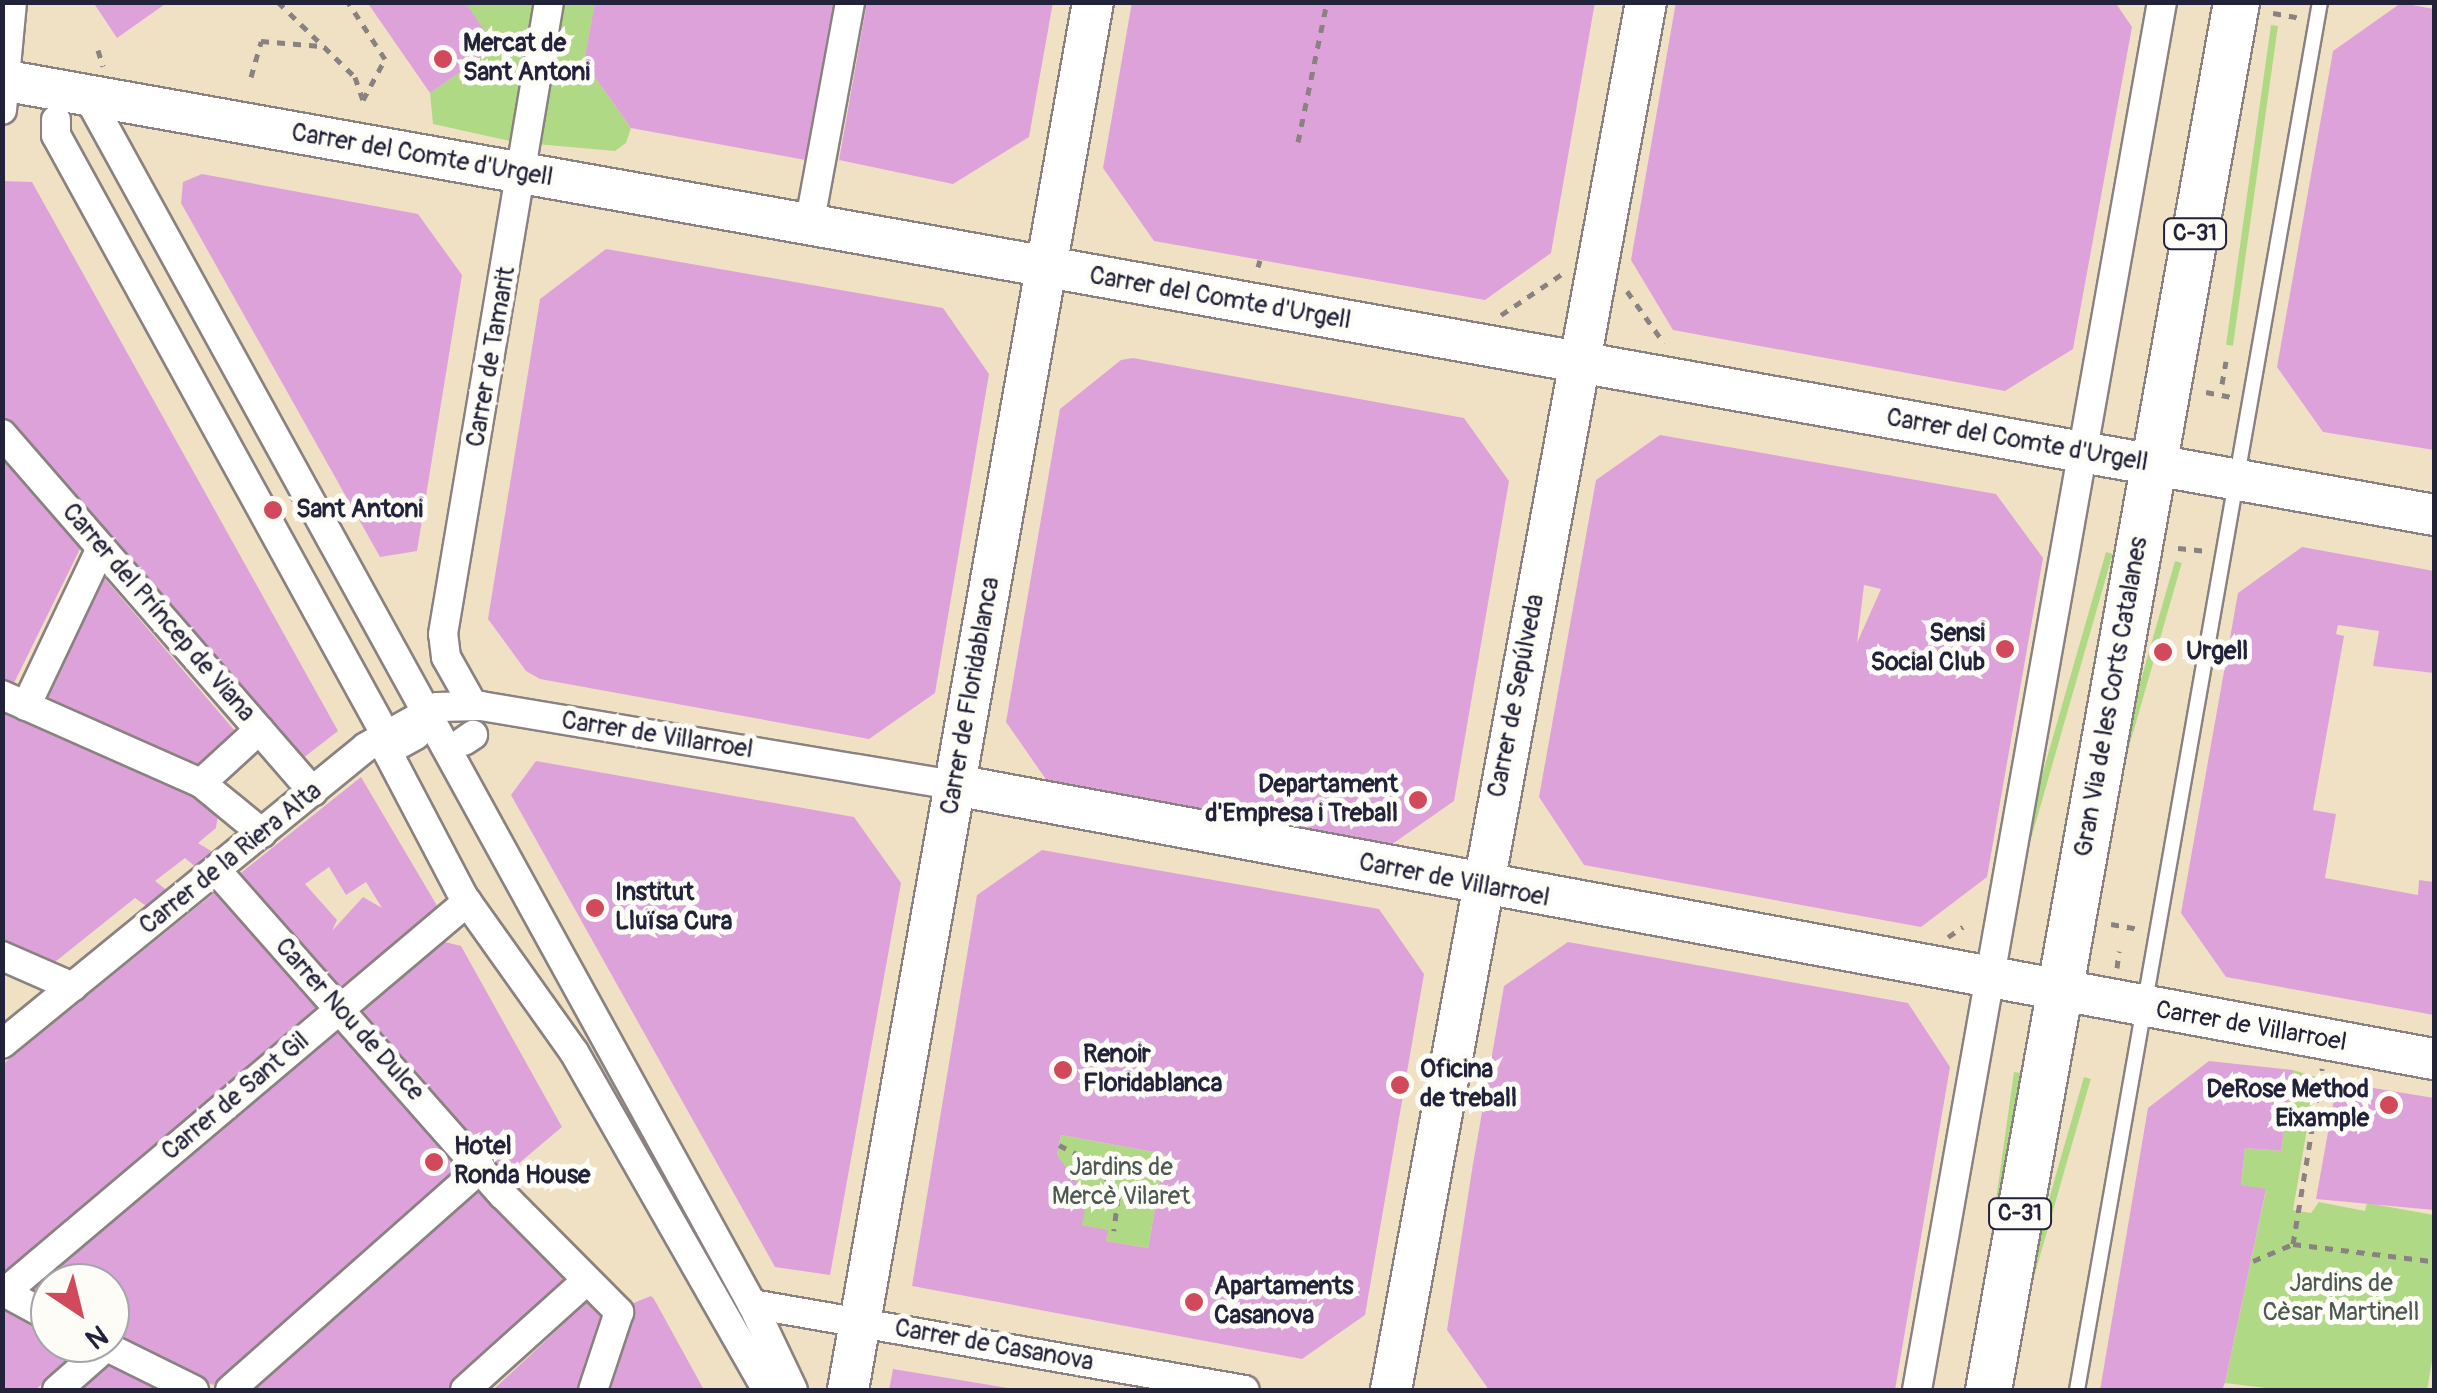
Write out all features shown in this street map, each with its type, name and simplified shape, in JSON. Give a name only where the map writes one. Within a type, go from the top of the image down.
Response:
[{"type":"main road","name":"Gran Via de les Corts Catalanes","points":[[1988,1390],[2153,465],[2254,8]]},
{"type":"street","points":[[3,90],[12,2]]},
{"type":"street","name":"Carrer de Tamarit","points":[[455,723],[443,634],[548,2]]},
{"type":"street","points":[[809,226],[850,2]]},
{"type":"street","name":"Carrer de Floridablanca","points":[[848,1390],[1093,2]]},
{"type":"street","name":"Carrer de Sepúlveda","points":[[1391,1390],[1576,364],[1603,254],[1646,2]]},
{"type":"street","points":[[1917,1390],[2162,2]]},
{"type":"street","name":"Carrer del Comte d'Urgell","points":[[3,90],[82,94],[522,176],[2434,514]]},
{"type":"street","points":[[378,721],[56,136],[82,94],[455,723],[793,1390]]},
{"type":"street","name":"Carrer del Príncep de Viana","points":[[2,434],[314,792]]},
{"type":"street","points":[[100,552],[14,700],[201,783],[262,833]]},
{"type":"street","points":[[455,723],[387,751],[467,902],[574,1052],[767,1390]]},
{"type":"street","name":"Carrer de Villarroel","points":[[455,723],[955,785],[1480,887],[2434,1060]]},
{"type":"street","name":"Carrer de la Riera Alta","points":[[2,1044],[366,747],[455,723]]},
{"type":"street","points":[[201,783],[259,730]]},
{"type":"street","name":"Carrer Nou de Dulce","points":[[217,872],[585,1282],[619,1312],[592,1390]]},
{"type":"street","name":"Carrer de Sant Gil","points":[[4,1291],[467,902]]},
{"type":"street","points":[[2,956],[73,986]]},
{"type":"street","points":[[230,1390],[481,1168]]},
{"type":"street","points":[[465,1390],[585,1282]]},
{"type":"street","points":[[4,1291],[30,1305]]},
{"type":"street","name":"Carrer de Casanova","points":[[752,1304],[1245,1390]]},
{"type":"street","points":[[130,1358],[194,1390]]},
{"type":"street","points":[[57,1390],[85,1363]]},
{"type":"lane","points":[[2076,1390],[2320,2]]},
{"type":"path","points":[[278,2],[355,76],[363,100],[385,59],[348,2]]},
{"type":"path","points":[[1298,142],[1327,2]]},
{"type":"path","points":[[2254,8],[2308,20]]},
{"type":"path","points":[[251,77],[260,40],[306,49],[321,46]]},
{"type":"path","points":[[82,94],[98,50]]},
{"type":"path","points":[[2222,384],[2226,360]]},
{"type":"path","points":[[2206,392],[2241,398]]},
{"type":"path","name":"Gran Via de les Corts Catalanes","points":[[2178,548],[2214,552]]},
{"type":"path","points":[[2111,924],[2146,930]]},
{"type":"path","points":[[2117,968],[2119,952]]},
{"type":"path","points":[[2293,1244],[2322,1065]]},
{"type":"path","points":[[1059,1146],[1098,1165],[1118,1197],[1114,1231]]},
{"type":"path","points":[[2254,1261],[2293,1244],[2432,1262]]},
{"type":"green space","points":[[465,3],[595,3],[584,62],[631,128],[626,143],[615,151],[514,142],[433,124],[430,93],[496,47]]},
{"type":"green space","points":[[2271,25],[2278,26],[2233,346],[2226,345]]},
{"type":"green space","points":[[2106,552],[2113,554],[2015,893],[2009,891]]},
{"type":"green space","points":[[2175,561],[2182,563],[2109,818],[2102,816]]},
{"type":"green space","name":"Jardins de Cèsar Martinell","points":[[2293,1070],[2316,1077],[2293,1210],[2311,1213],[2319,1202],[2365,1211],[2367,1203],[2434,1215],[2434,1350],[2427,1390],[2283,1390],[2225,1383],[2266,1190],[2241,1185],[2245,1148],[2281,1151]]},
{"type":"green space","points":[[2014,1072],[2021,1073],[1976,1390],[1969,1390]]},
{"type":"green space","points":[[2084,1077],[2091,1079],[2003,1385],[1996,1383]]},
{"type":"green space","name":"Jardins de Mercè Vilaret","points":[[1061,1135],[1165,1154],[1148,1248],[1106,1241],[1107,1230],[1082,1225],[1057,1156]]},
{"type":"building","points":[[93,2],[168,2],[117,38]]},
{"type":"building","name":"Mercat de Sant Antoni","points":[[367,2],[465,2],[496,47],[430,93]]},
{"type":"building","points":[[595,2],[839,2],[811,161],[631,128],[584,62]]},
{"type":"building","points":[[867,2],[1053,2],[1029,137],[953,184],[839,160]]},
{"type":"building","points":[[1132,2],[1595,2],[1551,253],[1485,300],[1154,241],[1103,168]]},
{"type":"building","points":[[1676,2],[2115,2],[2132,27],[2073,349],[2005,391],[1673,330],[1631,260]]},
{"type":"building","points":[[2401,3],[2434,9],[2434,450],[2323,432],[2277,367],[2333,51]]},
{"type":"building","points":[[202,174],[418,214],[462,275],[417,551],[380,557],[181,203],[183,182]]},
{"type":"building","points":[[2,181],[32,182],[338,731],[298,762],[2,418]]},
{"type":"building","points":[[606,249],[943,308],[989,374],[935,693],[869,739],[540,679],[526,671],[488,619],[540,299]]},
{"type":"building","points":[[1133,358],[1464,418],[1509,481],[1454,801],[1388,847],[1052,788],[1006,722],[1060,409],[1121,360]]},
{"type":"building","points":[[1660,435],[1996,494],[2043,558],[1987,877],[1921,927],[1584,865],[1539,797],[1596,480]],"holes":[[[1864,585],[1881,589],[1857,643]]]},
{"type":"building","points":[[2,458],[80,549],[11,689],[2,685]]},
{"type":"building","points":[[2302,547],[2434,571],[2434,673],[2373,666],[2379,631],[2338,625],[2336,634],[2344,636],[2313,810],[2336,814],[2325,878],[2418,895],[2419,880],[2434,882],[2434,1015],[2226,977],[2181,913],[2238,593]]},
{"type":"building","points":[[101,574],[241,738],[200,773],[38,702]]},
{"type":"building","points":[[2,706],[205,795],[218,814],[216,828],[198,843],[216,854],[198,869],[185,858],[155,881],[169,892],[149,908],[135,898],[55,962],[2,940]]},
{"type":"building","points":[[536,761],[854,817],[901,883],[830,1275],[775,1267],[511,795]]},
{"type":"building","points":[[361,777],[439,909],[341,993],[237,876]],"holes":[[[329,867],[346,895],[366,882],[382,908],[363,897],[332,931],[337,920],[305,884]]]},
{"type":"building","points":[[1042,850],[1379,909],[1424,974],[1365,1315],[1302,1359],[912,1286],[977,895]],"holes":[[[1061,1135],[1165,1154],[1148,1248],[1106,1241],[1108,1230],[1082,1225],[1087,1197],[1057,1155]]]},
{"type":"building","points":[[218,890],[324,1009],[2,1279],[2,1065]]},
{"type":"building","points":[[437,940],[461,946],[562,1127],[505,1175],[357,1009]]},
{"type":"building","points":[[1568,942],[1908,1003],[1950,1067],[1895,1390],[1489,1390],[1447,1330],[1504,986]]},
{"type":"building","points":[[339,1025],[458,1158],[457,1172],[213,1385],[130,1342],[130,1263],[61,1263]]},
{"type":"building","points":[[2209,1061],[2293,1070],[2281,1151],[2245,1148],[2241,1185],[2266,1189],[2225,1383],[2222,1390],[2100,1390],[2148,1108]]},
{"type":"building","points":[[2337,1082],[2434,1098],[2434,1210],[2316,1199]]},
{"type":"building","points":[[479,1184],[568,1277],[446,1390],[241,1390]]},
{"type":"building","points":[[651,1296],[704,1390],[602,1390],[631,1304]]},
{"type":"building","points":[[591,1298],[609,1317],[583,1390],[493,1390]]},
{"type":"building","points":[[2,1307],[30,1321],[30,1363],[66,1363],[35,1390],[2,1390]]},
{"type":"building","points":[[101,1363],[114,1363],[168,1390],[69,1390]]},
{"type":"building","points":[[893,1369],[1008,1388],[1008,1390],[889,1390]]},
{"type":"place","name":"Mercat de Sant Antoni","points":[[443,59]]},
{"type":"place","name":"Sant Antoni","points":[[273,510]]},
{"type":"place","name":"Sensi Social Club","points":[[2005,649]]},
{"type":"place","name":"Urgell","points":[[2163,652]]},
{"type":"place","name":"Departament d'Empresa i Treball","points":[[1418,800]]},
{"type":"place","name":"Institut Lluïsa Cura","points":[[595,908]]},
{"type":"place","name":"Renoir Floridablanca","points":[[1063,1070]]},
{"type":"place","name":"Oficina de treball","points":[[1400,1085]]},
{"type":"place","name":"DeRose Method Eixample","points":[[2389,1105]]},
{"type":"place","name":"Hotel Ronda House","points":[[434,1162]]},
{"type":"place","name":"Apartaments Casanova","points":[[1194,1302]]}]
